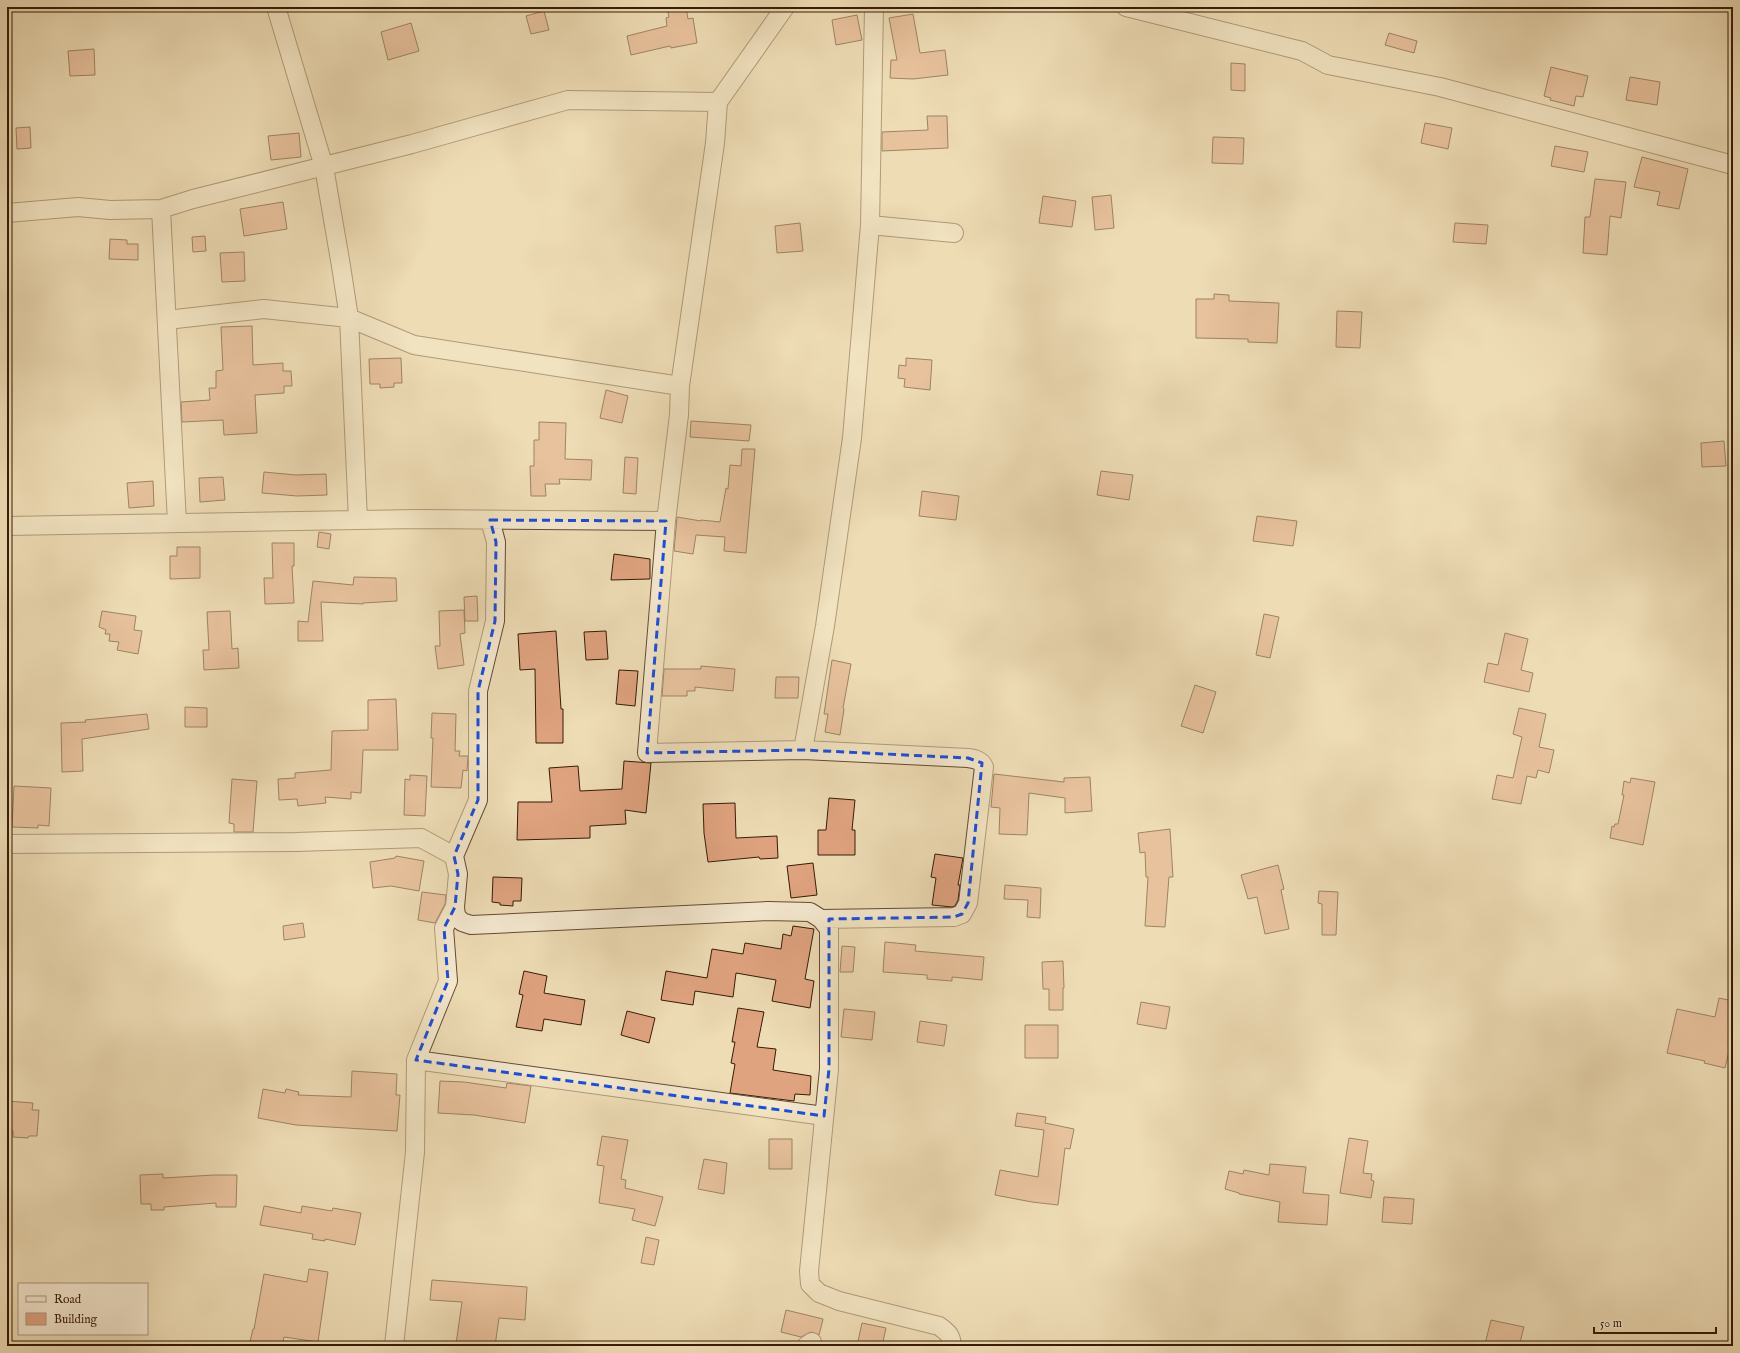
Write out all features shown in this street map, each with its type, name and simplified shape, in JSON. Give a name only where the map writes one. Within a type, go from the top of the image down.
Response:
[{"type":"street","points":[[276,7],[322,166],[324,167],[349,318],[358,520]]},
{"type":"street","points":[[785,7],[718,102],[715,143],[680,386],[679,415],[666,521],[647,753],[803,750],[968,758],[976,759],[982,763],[984,767],[968,903],[962,914],[954,917],[821,919]]},
{"type":"street","points":[[803,750],[825,626],[852,438],[870,225],[874,7]]},
{"type":"street","points":[[1126,7],[1302,51],[1328,65],[1440,87],[1733,165]]},
{"type":"street","points":[[7,213],[78,207],[110,210],[161,209],[193,199],[412,144],[568,100],[718,102]]},
{"type":"street","points":[[161,209],[177,523]]},
{"type":"street","points":[[870,225],[954,233]]},
{"type":"street","points":[[167,320],[264,309],[349,318],[414,345],[680,386]]},
{"type":"street","points":[[7,526],[358,520],[666,521]]},
{"type":"street","points":[[490,520],[496,542],[495,621],[478,691],[478,800],[454,856],[458,874],[455,907],[456,916],[462,922],[472,925],[768,911],[810,912],[821,919],[829,929],[829,1069],[809,1270],[810,1284],[819,1293],[839,1301],[939,1326],[948,1332],[952,1342],[951,1346]]},
{"type":"street","points":[[7,844],[296,842],[421,838],[454,856]]},
{"type":"street","points":[[394,1346],[415,1152],[416,1060],[448,981],[444,928],[455,907]]},
{"type":"street","points":[[416,1060],[824,1116]]},
{"type":"highlighted area","points":[[490,520],[666,521],[647,753],[803,750],[968,758],[982,763],[968,903],[962,914],[954,917],[829,919],[829,1069],[824,1116],[416,1060],[448,981],[444,928],[455,907],[458,874],[454,856],[478,800],[478,691],[495,621],[496,542]]},
{"type":"building","points":[[667,7],[686,7],[688,19],[693,18],[697,43],[671,48],[670,46],[631,55],[627,36],[667,26],[666,18],[669,17]]},
{"type":"building","points":[[544,11],[549,30],[531,34],[526,16]]},
{"type":"building","points":[[913,14],[920,53],[945,50],[948,75],[913,79],[890,78],[891,60],[897,60],[889,18]]},
{"type":"building","points":[[857,15],[862,40],[836,45],[832,20]]},
{"type":"building","points":[[411,23],[419,51],[388,60],[381,32]]},
{"type":"building","points":[[1389,33],[1417,41],[1414,53],[1385,45]]},
{"type":"building","points":[[94,49],[95,75],[70,76],[68,51]]},
{"type":"building","points":[[1231,63],[1245,64],[1245,91],[1231,90]]},
{"type":"building","points":[[1551,67],[1588,76],[1583,97],[1576,96],[1574,106],[1550,100],[1551,98],[1544,96]]},
{"type":"building","points":[[1630,77],[1660,82],[1657,105],[1626,100]]},
{"type":"building","points":[[927,116],[947,116],[948,148],[882,151],[882,132],[928,130]]},
{"type":"building","points":[[1425,123],[1452,128],[1448,149],[1421,143]]},
{"type":"building","points":[[30,127],[31,148],[17,149],[16,128]]},
{"type":"building","points":[[299,133],[301,157],[271,160],[268,136]]},
{"type":"building","points":[[1213,137],[1244,138],[1243,164],[1212,163]]},
{"type":"building","points":[[1555,146],[1588,152],[1584,172],[1551,166]]},
{"type":"building","points":[[1642,157],[1688,169],[1679,209],[1657,205],[1660,192],[1634,187]]},
{"type":"building","points":[[1595,179],[1626,182],[1621,218],[1610,216],[1607,255],[1583,253],[1585,217],[1590,217]]},
{"type":"building","points":[[1111,195],[1114,228],[1095,230],[1092,197]]},
{"type":"building","points":[[1043,196],[1076,201],[1072,227],[1039,223]]},
{"type":"building","points":[[283,202],[287,229],[244,236],[240,209]]},
{"type":"building","points":[[800,223],[803,251],[777,253],[775,226]]},
{"type":"building","points":[[1455,223],[1488,225],[1486,244],[1453,242]]},
{"type":"building","points":[[205,236],[206,251],[193,252],[192,237]]},
{"type":"building","points":[[110,239],[127,240],[127,244],[138,244],[138,260],[109,259]]},
{"type":"building","points":[[244,252],[245,281],[222,282],[220,253]]},
{"type":"building","points":[[1214,294],[1229,295],[1229,301],[1279,303],[1277,343],[1248,342],[1248,339],[1196,338],[1196,299],[1214,299]]},
{"type":"building","points":[[1337,311],[1362,312],[1360,348],[1336,347]]},
{"type":"building","points":[[252,326],[253,365],[283,363],[283,371],[291,371],[292,386],[284,386],[284,393],[255,395],[257,433],[224,435],[223,420],[182,422],[181,402],[210,400],[209,388],[216,388],[216,371],[223,370],[221,327]]},
{"type":"building","points":[[401,358],[402,383],[394,383],[394,387],[380,388],[380,384],[370,384],[369,359]]},
{"type":"building","points":[[906,358],[932,360],[930,390],[904,387],[905,379],[898,378],[899,365],[906,366]]},
{"type":"building","points":[[606,390],[628,396],[622,423],[600,418]]},
{"type":"building","points":[[691,421],[751,425],[749,441],[690,437]]},
{"type":"building","points":[[539,422],[566,423],[565,459],[592,460],[591,480],[559,479],[560,484],[545,484],[546,496],[531,496],[530,466],[534,466],[534,440],[539,440]]},
{"type":"building","points":[[1724,441],[1726,466],[1702,467],[1701,443]]},
{"type":"building","points":[[742,449],[755,449],[746,553],[724,551],[725,537],[696,535],[693,554],[674,551],[677,517],[701,521],[720,522],[726,488],[728,489],[730,465],[741,466]]},
{"type":"building","points":[[625,457],[638,458],[636,494],[623,493]]},
{"type":"building","points":[[1101,471],[1133,475],[1129,500],[1097,495]]},
{"type":"building","points":[[264,472],[296,475],[326,474],[327,495],[297,496],[262,493]]},
{"type":"building","points":[[223,477],[225,500],[200,502],[199,478]]},
{"type":"building","points":[[153,481],[154,506],[129,508],[127,483]]},
{"type":"building","points":[[922,491],[959,496],[956,520],[919,516]]},
{"type":"building","points":[[1257,516],[1297,521],[1293,546],[1253,541]]},
{"type":"building","points":[[319,532],[331,534],[329,549],[317,547]]},
{"type":"building","points":[[272,543],[294,543],[294,566],[292,566],[294,603],[265,604],[264,578],[273,578]]},
{"type":"building","points":[[177,547],[200,547],[200,578],[170,579],[170,556],[177,556]]},
{"type":"building","points":[[614,554],[650,559],[650,579],[611,580]]},
{"type":"building","points":[[354,577],[396,578],[397,601],[363,604],[321,602],[323,641],[298,641],[298,621],[308,622],[313,581],[353,585]]},
{"type":"building","points":[[477,596],[478,621],[465,621],[464,597]]},
{"type":"building","points":[[464,610],[465,633],[460,634],[464,665],[438,669],[435,646],[440,646],[439,611]]},
{"type":"building","points":[[102,611],[136,616],[134,630],[142,631],[138,654],[117,650],[119,642],[109,641],[110,634],[105,634],[106,630],[99,627]]},
{"type":"building","points":[[230,611],[232,649],[238,648],[239,668],[204,670],[203,650],[209,650],[207,612]]},
{"type":"building","points":[[1264,614],[1279,617],[1270,658],[1256,655]]},
{"type":"building","points":[[556,631],[561,709],[563,709],[563,743],[536,743],[535,669],[520,670],[518,634]]},
{"type":"building","points":[[606,631],[608,659],[586,660],[584,632]]},
{"type":"building","points":[[1505,633],[1528,639],[1521,670],[1533,673],[1529,692],[1484,682],[1488,663],[1498,665]]},
{"type":"building","points":[[832,660],[851,664],[840,735],[825,732],[828,714],[824,714]]},
{"type":"building","points":[[701,666],[735,669],[733,691],[695,687],[695,691],[687,691],[687,696],[662,696],[664,669],[701,669]]},
{"type":"building","points":[[619,670],[638,671],[635,706],[616,704]]},
{"type":"building","points":[[776,677],[799,677],[798,698],[775,698]]},
{"type":"building","points":[[1195,685],[1216,692],[1203,733],[1181,726]]},
{"type":"building","points":[[396,699],[398,750],[363,750],[361,793],[351,792],[351,799],[325,797],[326,803],[298,806],[297,799],[279,800],[278,779],[295,778],[295,773],[331,770],[332,731],[368,730],[368,700]]},
{"type":"building","points":[[185,707],[207,708],[207,727],[185,727]]},
{"type":"building","points":[[1519,708],[1546,714],[1539,747],[1554,750],[1549,773],[1538,770],[1536,778],[1527,776],[1521,804],[1492,799],[1497,775],[1513,778],[1522,737],[1513,734]]},
{"type":"building","points":[[432,713],[456,714],[455,751],[460,751],[459,756],[468,756],[467,771],[463,770],[461,788],[431,787],[433,738],[431,738]]},
{"type":"building","points":[[147,714],[149,729],[82,739],[83,771],[62,772],[61,723],[86,722],[85,720]]},
{"type":"building","points":[[624,761],[651,763],[646,813],[625,810],[626,824],[590,826],[590,838],[517,840],[518,802],[552,802],[549,768],[578,766],[580,791],[622,789]]},
{"type":"building","points":[[994,774],[1064,782],[1064,778],[1090,777],[1092,811],[1065,813],[1065,798],[1029,793],[1027,835],[999,834],[1000,808],[991,807]]},
{"type":"building","points":[[410,775],[427,776],[425,816],[404,815],[405,779],[410,780]]},
{"type":"building","points":[[1631,778],[1655,782],[1643,845],[1610,838],[1612,826],[1614,827],[1615,824],[1618,824],[1624,795],[1622,795],[1624,781],[1630,783]]},
{"type":"building","points":[[232,779],[257,781],[253,832],[234,832],[234,824],[229,823]]},
{"type":"building","points":[[14,786],[51,788],[49,826],[38,825],[38,828],[12,827]]},
{"type":"building","points":[[829,798],[855,800],[852,830],[855,830],[855,855],[818,855],[818,830],[826,830]]},
{"type":"building","points":[[735,803],[736,838],[777,836],[778,858],[760,859],[759,857],[708,862],[704,833],[703,804]]},
{"type":"building","points":[[1170,829],[1173,877],[1169,877],[1165,927],[1145,926],[1148,877],[1146,877],[1145,852],[1140,853],[1138,833]]},
{"type":"building","points":[[935,854],[963,858],[958,885],[960,885],[958,900],[955,906],[932,905],[936,878],[931,877]]},
{"type":"building","points":[[396,856],[424,861],[419,891],[391,886],[373,888],[370,862],[395,858]]},
{"type":"building","points":[[813,863],[817,895],[791,898],[787,866]]},
{"type":"building","points":[[1278,865],[1284,889],[1281,890],[1289,929],[1265,934],[1257,897],[1248,899],[1241,875]]},
{"type":"building","points":[[493,877],[522,878],[521,901],[513,901],[513,906],[500,905],[500,903],[492,902]]},
{"type":"building","points":[[1005,885],[1041,888],[1040,918],[1027,917],[1028,900],[1004,899]]},
{"type":"building","points":[[1319,891],[1338,892],[1336,935],[1322,935],[1322,904],[1318,903]]},
{"type":"building","points":[[422,892],[446,895],[445,904],[435,923],[418,920]]},
{"type":"building","points":[[303,923],[305,937],[284,940],[283,926]]},
{"type":"building","points":[[793,926],[814,929],[805,979],[814,981],[810,1008],[772,1001],[776,980],[736,973],[733,997],[695,991],[693,1005],[661,1000],[666,971],[707,978],[712,949],[743,954],[745,943],[781,949],[783,934],[791,936]]},
{"type":"building","points":[[885,942],[916,945],[915,951],[984,957],[982,980],[952,977],[952,981],[927,979],[927,975],[883,972]]},
{"type":"building","points":[[842,946],[855,947],[853,972],[840,972]]},
{"type":"building","points":[[1063,961],[1063,1010],[1049,1010],[1049,989],[1043,989],[1042,962]]},
{"type":"building","points":[[524,971],[547,976],[544,993],[585,1000],[581,1025],[544,1019],[542,1031],[516,1027],[523,995],[519,994]]},
{"type":"building","points":[[1719,998],[1733,1001],[1733,1020],[1728,1042],[1731,1043],[1725,1068],[1704,1063],[1705,1061],[1667,1053],[1677,1009],[1715,1017]]},
{"type":"building","points":[[1141,1002],[1170,1007],[1166,1029],[1137,1024]]},
{"type":"building","points":[[738,1008],[764,1012],[757,1047],[776,1049],[773,1070],[811,1076],[810,1095],[795,1094],[794,1101],[730,1093],[735,1064],[731,1063],[735,1042],[732,1042]]},
{"type":"building","points":[[844,1009],[875,1012],[872,1040],[841,1037]]},
{"type":"building","points":[[627,1011],[655,1018],[649,1043],[621,1035]]},
{"type":"building","points":[[920,1021],[947,1025],[944,1046],[917,1042]]},
{"type":"building","points":[[1025,1025],[1058,1025],[1058,1058],[1025,1058]]},
{"type":"building","points":[[352,1071],[397,1074],[396,1095],[400,1095],[397,1131],[296,1125],[258,1118],[263,1089],[285,1093],[286,1089],[299,1092],[298,1095],[351,1097]]},
{"type":"building","points":[[440,1081],[464,1082],[506,1088],[507,1083],[531,1086],[525,1123],[474,1115],[438,1113]]},
{"type":"building","points":[[7,1101],[33,1103],[32,1110],[39,1110],[37,1136],[29,1136],[28,1138],[13,1137],[13,1131],[7,1131]]},
{"type":"building","points":[[1017,1113],[1046,1117],[1045,1123],[1074,1129],[1070,1149],[1065,1148],[1058,1205],[995,1195],[1000,1170],[1038,1177],[1044,1130],[1015,1126]]},
{"type":"building","points":[[602,1136],[628,1140],[621,1179],[626,1180],[625,1188],[663,1197],[655,1226],[632,1220],[635,1209],[599,1203],[604,1166],[597,1165]]},
{"type":"building","points":[[1349,1138],[1368,1141],[1363,1173],[1372,1174],[1371,1180],[1374,1181],[1371,1198],[1340,1193]]},
{"type":"building","points":[[769,1139],[792,1139],[792,1169],[769,1169]]},
{"type":"building","points":[[704,1159],[727,1163],[724,1194],[698,1189]]},
{"type":"building","points":[[1270,1164],[1306,1167],[1303,1193],[1329,1195],[1327,1225],[1278,1222],[1280,1202],[1239,1194],[1225,1189],[1229,1171],[1243,1174],[1244,1170],[1269,1175]]},
{"type":"building","points":[[163,1174],[163,1178],[237,1175],[236,1207],[216,1207],[216,1203],[164,1207],[164,1210],[151,1210],[151,1204],[141,1204],[140,1175]]},
{"type":"building","points":[[1384,1197],[1414,1199],[1412,1224],[1382,1222]]},
{"type":"building","points":[[264,1206],[301,1213],[302,1206],[332,1211],[333,1208],[361,1213],[355,1245],[325,1239],[325,1241],[312,1239],[313,1234],[260,1225]]},
{"type":"building","points":[[646,1237],[659,1240],[654,1265],[641,1263]]},
{"type":"building","points":[[309,1269],[328,1272],[318,1342],[284,1337],[282,1346],[249,1346],[254,1329],[264,1274],[307,1282]]},
{"type":"building","points":[[432,1280],[527,1287],[525,1320],[499,1318],[495,1346],[456,1344],[462,1302],[430,1300]]},
{"type":"building","points":[[786,1310],[823,1319],[819,1335],[811,1332],[801,1337],[781,1332]]},
{"type":"building","points":[[1491,1320],[1524,1327],[1519,1346],[1496,1346],[1485,1344]]},
{"type":"building","points":[[862,1323],[886,1328],[882,1346],[857,1346]]}]
